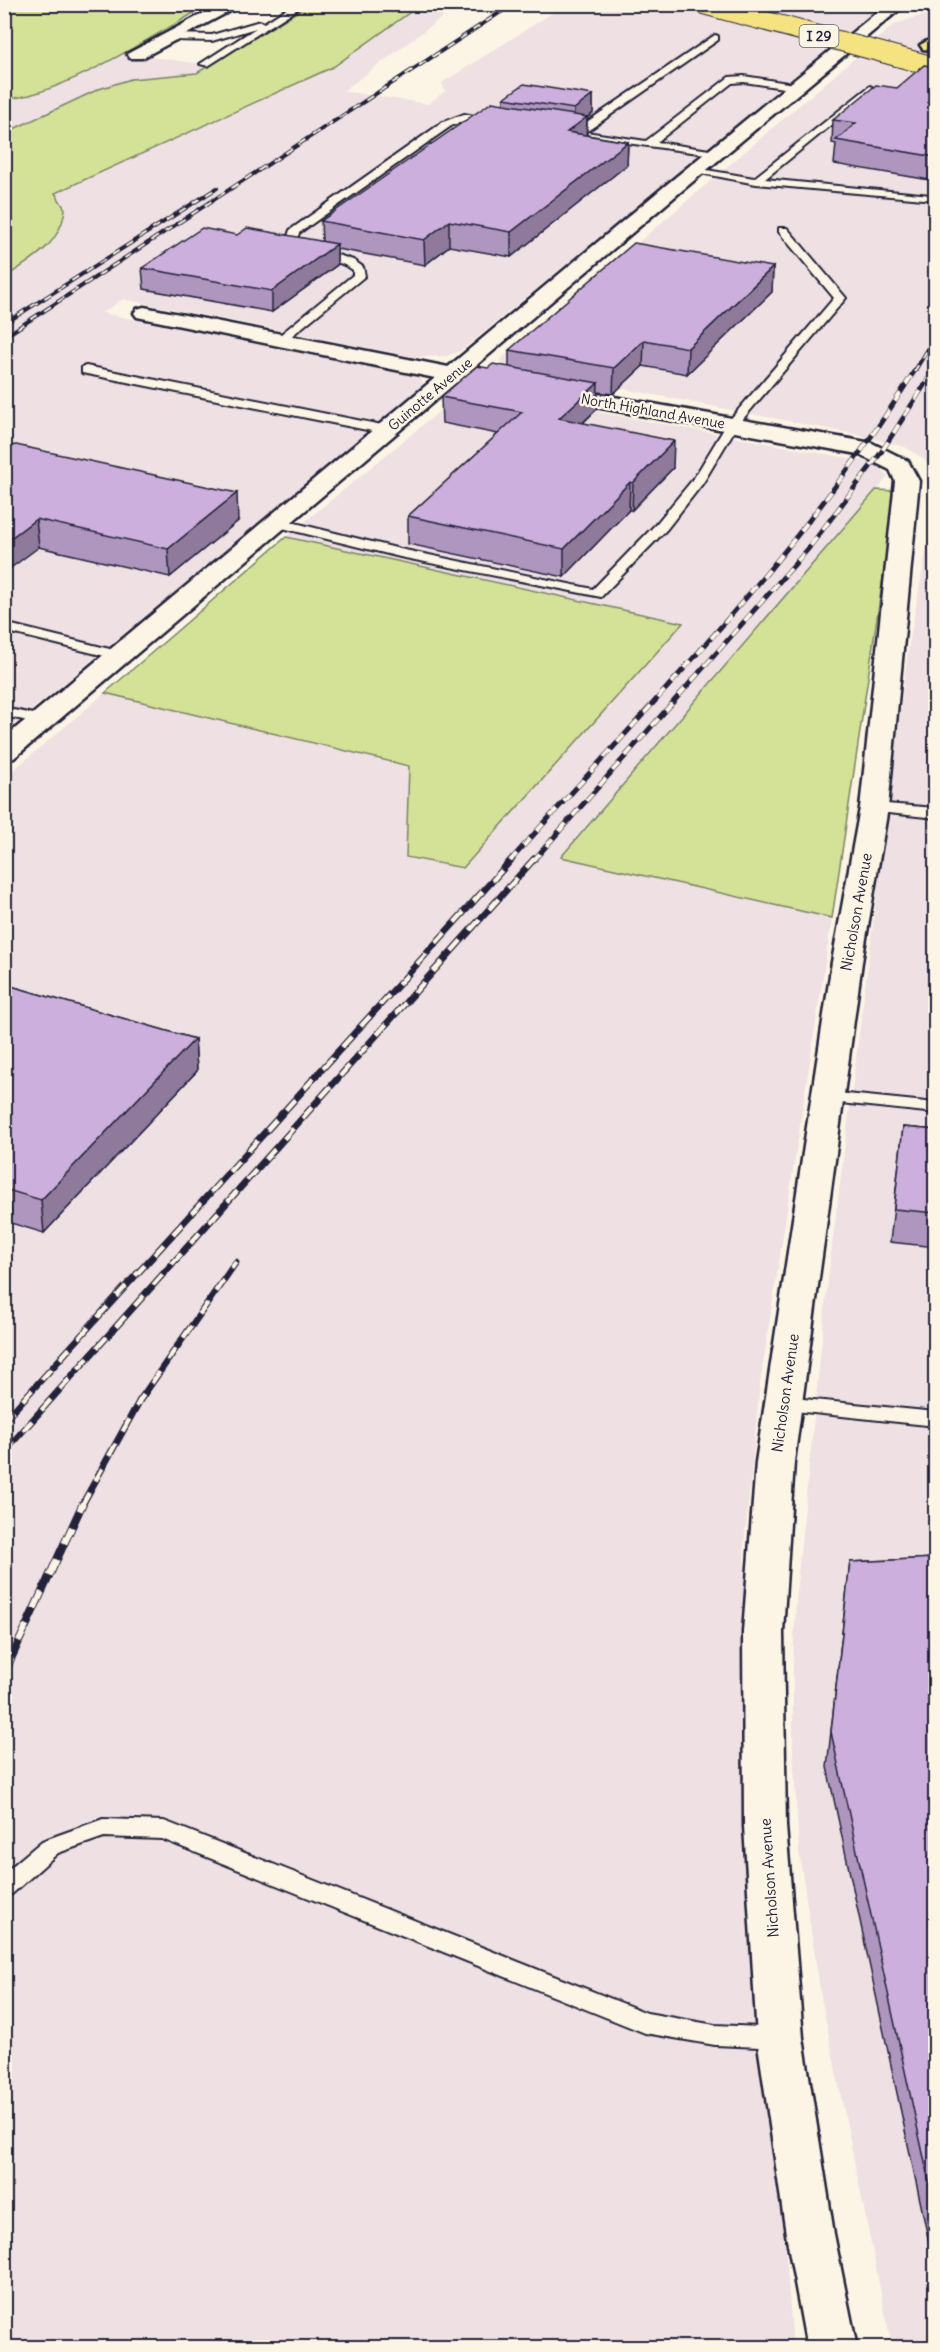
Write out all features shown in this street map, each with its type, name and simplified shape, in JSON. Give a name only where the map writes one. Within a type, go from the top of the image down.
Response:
[{"type":"highway","name":"I 29","points":[[702,4],[936,67]]},
{"type":"highway","name":"I 29","points":[[843,22],[886,33]]},
{"type":"highway","points":[[908,39],[933,45]]},
{"type":"street","points":[[136,54],[174,37],[235,4]]},
{"type":"street","name":"Guinotte Avenue","points":[[4,752],[695,171],[898,4]]},
{"type":"street","points":[[144,313],[279,342],[505,384]]},
{"type":"street","name":"North Highland Avenue","points":[[527,388],[864,448],[880,454]]},
{"type":"street","name":"Nicholson Avenue","points":[[832,2348],[810,2234],[780,2038],[765,1826],[764,1632],[775,1462],[847,963],[874,808],[908,481],[900,466],[880,454]]},
{"type":"lane","points":[[205,64],[301,4]]},
{"type":"lane","points":[[174,37],[189,40],[212,38],[281,18]]},
{"type":"lane","points":[[578,133],[715,38]]},
{"type":"lane","points":[[648,144],[729,80],[744,79],[798,87]]},
{"type":"lane","points":[[756,182],[870,89]]},
{"type":"lane","points":[[279,342],[359,276],[359,269],[349,262],[297,245],[292,239],[294,232],[447,124],[464,117],[501,121]]},
{"type":"lane","points":[[556,130],[716,154]]},
{"type":"lane","points":[[695,171],[756,182],[931,198]]},
{"type":"lane","points":[[279,523],[400,553],[596,594],[662,526],[699,480],[732,425],[840,298],[783,230]]},
{"type":"lane","points":[[86,370],[387,430]]},
{"type":"lane","points":[[4,627],[120,656]]},
{"type":"lane","points":[[4,712],[43,720]]},
{"type":"lane","points":[[874,808],[936,813]]},
{"type":"lane","points":[[827,1097],[936,1108]]},
{"type":"lane","points":[[783,1404],[936,1419]]},
{"type":"lane","points":[[4,1887],[50,1847],[104,1828],[164,1830],[645,2023],[715,2035],[780,2038]]},
{"type":"shaded area","points":[[420,5],[459,5],[343,91],[428,104],[445,91],[442,83],[565,5],[881,5],[461,351],[446,356],[414,357],[123,299],[102,313],[410,375],[420,378],[423,382],[421,388],[5,732],[5,277],[30,261],[55,193],[333,67]]},
{"type":"shaded area","points":[[935,5],[935,477],[924,459],[905,447],[854,434],[507,366],[500,360],[895,24],[927,14]]},
{"type":"shaded area","points":[[122,53],[209,65],[197,73],[131,79],[99,89],[5,133],[5,99],[23,98],[97,67]]},
{"type":"shaded area","points":[[478,390],[864,461],[879,466],[888,477],[561,857],[832,918],[760,1384],[744,1546],[746,1739],[793,2347],[5,2347],[4,778],[105,693],[409,766],[406,857],[463,868],[682,623],[286,537],[463,392]]},
{"type":"shaded area","points":[[935,477],[935,2347],[892,2347],[822,2002],[799,1852],[793,1749],[793,1661],[797,1584],[829,1270],[908,651],[928,539]]},
{"type":"green space","points":[[4,5],[208,5],[136,47],[80,76],[27,96],[5,99]]},
{"type":"green space","points":[[308,5],[420,5],[333,67],[55,193],[65,209],[58,232],[35,257],[5,277],[5,133],[99,89],[131,79],[197,73]]},
{"type":"green space","points":[[876,490],[896,491],[832,918],[561,857]]},
{"type":"green space","points":[[286,537],[683,623],[463,868],[406,857],[409,766],[105,693]]},
{"type":"building","points":[[924,65],[936,67],[936,157],[836,140],[856,123],[833,120],[876,85],[897,88]]},
{"type":"building","points":[[524,84],[593,95],[574,109],[504,98]]},
{"type":"building","points":[[492,102],[587,117],[567,132],[628,142],[511,232],[449,221],[424,240],[321,221]]},
{"type":"building","points":[[202,228],[237,235],[247,228],[337,244],[272,291],[142,268]]},
{"type":"building","points":[[634,243],[773,267],[688,348],[644,340],[614,368],[509,350]]},
{"type":"building","points":[[493,364],[598,383],[559,418],[674,441],[564,549],[408,516],[522,412],[441,397],[477,366],[488,368]]},
{"type":"building","points":[[16,445],[237,493],[168,549],[36,519],[4,543],[4,447]]},
{"type":"building","points":[[4,984],[195,1039],[41,1200],[4,1189]]},
{"type":"building","points":[[903,1127],[936,1130],[936,1213],[894,1209]]},
{"type":"building","points":[[936,1558],[936,2213],[831,1732],[850,1562]]},
{"type":"railway","points":[[4,337],[513,4]]},
{"type":"railway","points":[[4,324],[217,188]]},
{"type":"railway","points":[[914,372],[936,336]]},
{"type":"railway","points":[[933,372],[936,368]]},
{"type":"railway","points":[[510,861],[671,684],[775,563],[871,437],[915,370]]},
{"type":"railway","points":[[533,861],[808,549],[880,454],[934,370]]},
{"type":"railway","points":[[4,1421],[512,859]]},
{"type":"railway","points":[[4,1452],[534,859]]},
{"type":"railway","points":[[82,1504],[140,1400],[236,1262]]},
{"type":"railway","points":[[4,1674],[82,1504]]}]
